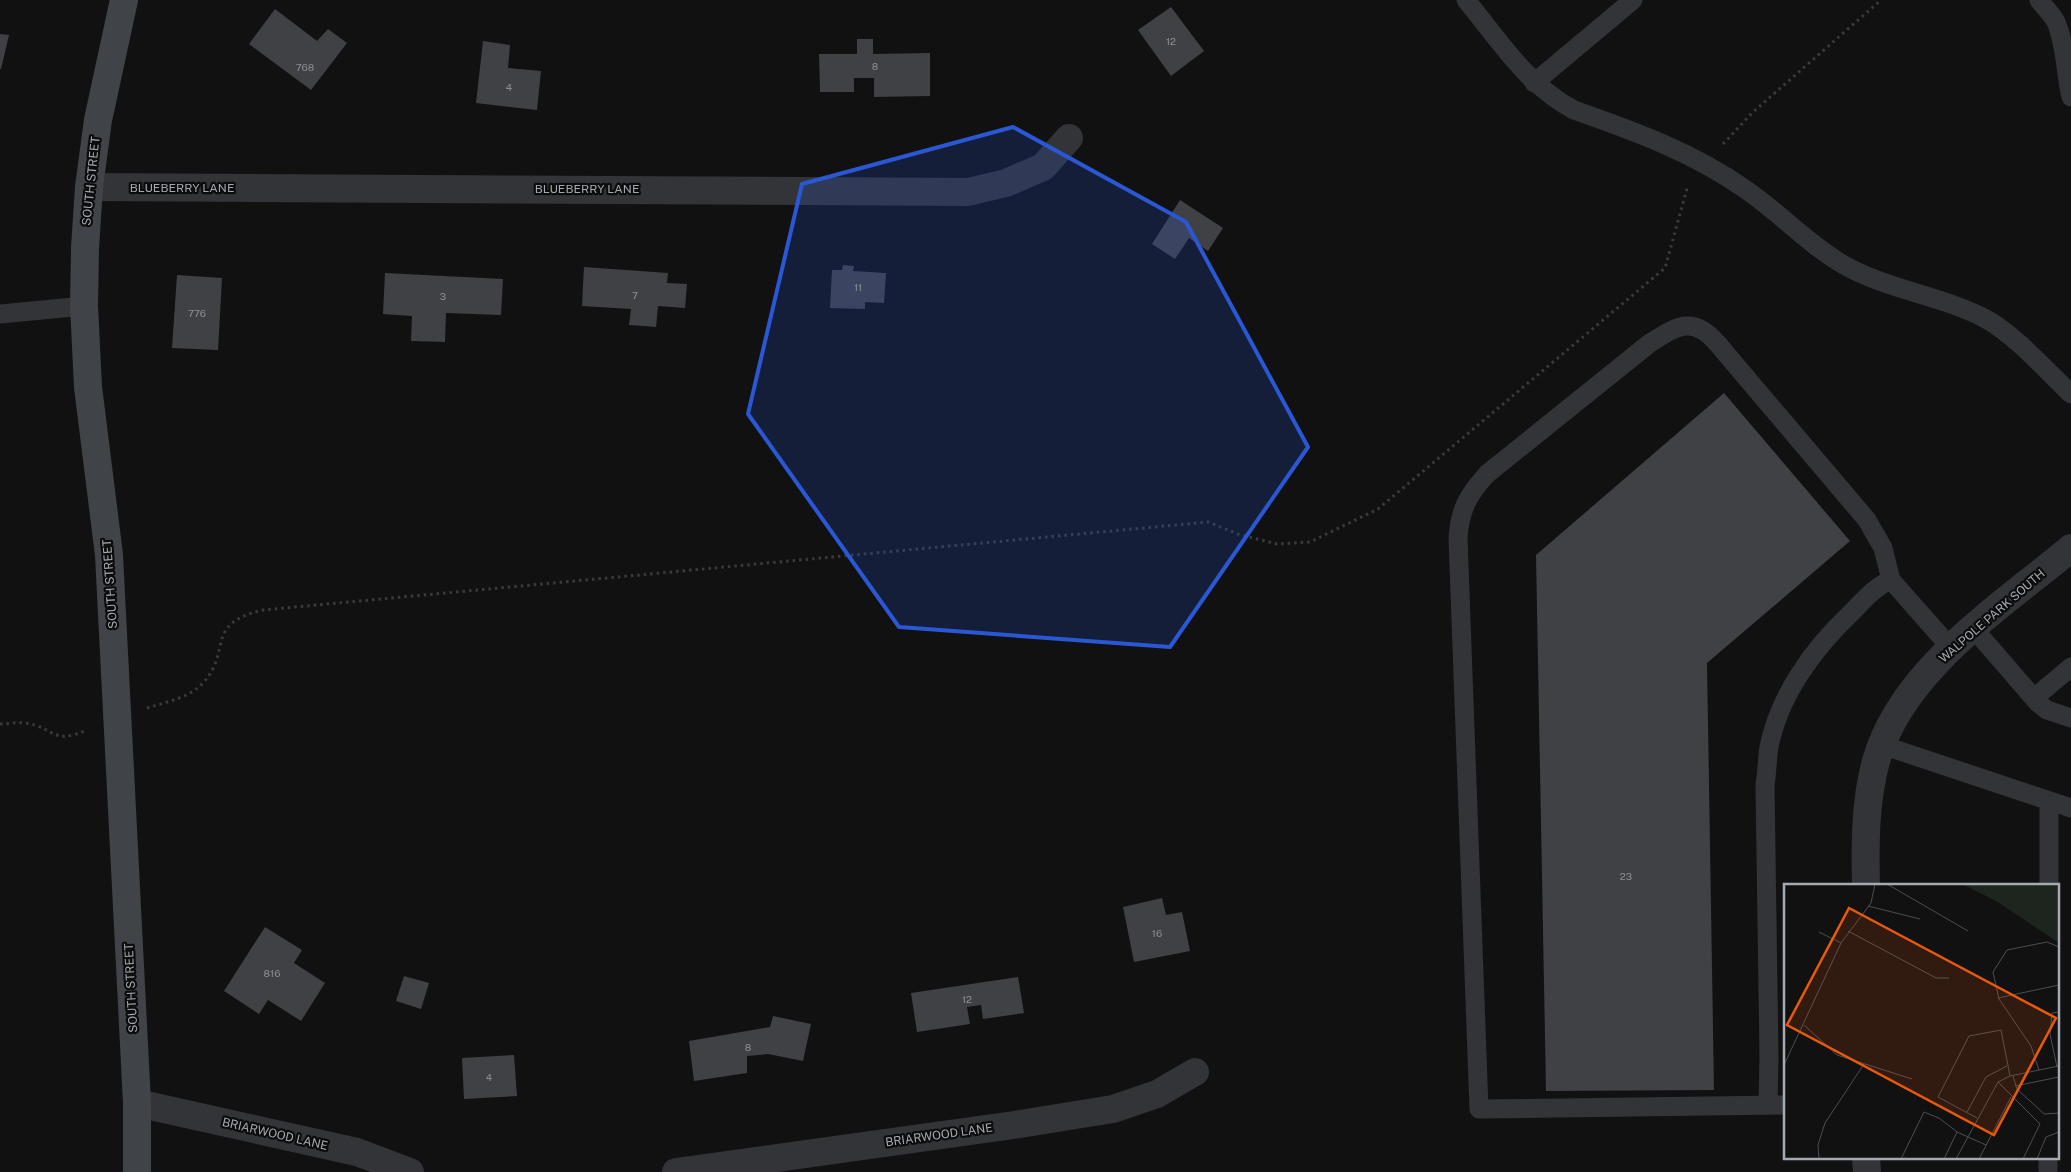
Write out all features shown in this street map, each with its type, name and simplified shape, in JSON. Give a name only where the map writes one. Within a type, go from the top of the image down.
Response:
[{"type":"street","name":"SOUTH STREET","points":[[124,0],[98,120],[89,187],[84,248],[84,306],[88,387],[109,555],[137,1103],[138,1172]]},
{"type":"street","name":"BLUEBERRY LANE","points":[[89,187],[968,192],[1006,183],[1043,167],[1068,138]]},
{"type":"street","name":"WALPOLE PARK SOUTH","points":[[1866,884],[1867,822],[1876,761],[1882,745],[1907,700],[1951,648],[2071,548]]},
{"type":"street","name":"BRIARWOOD LANE","points":[[676,1172],[766,1165],[1113,1109],[1157,1094],[1195,1072]]},
{"type":"street","name":"BRIARWOOD LANE","points":[[137,1103],[357,1152],[410,1172]]},
{"type":"lane","points":[[1466,0],[1534,83],[1548,94],[1574,110],[1658,141],[1705,163],[1755,196],[1819,249],[1846,266],[1871,278],[1970,312],[1991,322],[2016,342],[2071,394]]},
{"type":"lane","points":[[1534,83],[1633,0]]},
{"type":"lane","points":[[2039,0],[2055,20],[2062,43],[2071,97]]},
{"type":"lane","points":[[0,314],[84,306]]},
{"type":"lane","points":[[1891,580],[1874,590],[1841,622],[1814,654],[1788,695],[1779,714],[1770,747],[1765,786],[1770,1057],[1776,1105],[1479,1109],[1458,538],[1459,522],[1464,506],[1475,488],[1488,474],[1530,438],[1650,343],[1674,328],[1694,325],[1712,337],[1867,520],[1883,548],[1891,580],[1951,648]]},
{"type":"lane","points":[[1974,629],[2034,698],[2047,710],[2071,718]]},
{"type":"lane","points":[[2034,698],[2071,667]]},
{"type":"lane","points":[[1882,745],[2071,808]]},
{"type":"lane","points":[[2049,802],[2049,884]]},
{"type":"path","points":[[0,724],[23,723],[37,726],[54,735],[72,737],[118,718],[183,697],[202,684],[212,673],[226,630],[235,619],[263,610],[1208,522],[1238,534],[1277,544],[1310,542],[1378,509],[1664,268],[1690,180],[1752,113],[1881,0]]},
{"type":"highlighted area","points":[[1013,127],[1186,222],[1308,447],[1170,647],[899,627],[748,414],[802,184]]},
{"type":"building","points":[[1171,7],[1204,51],[1171,76],[1138,30]]},
{"type":"building","points":[[275,9],[317,41],[328,29],[347,43],[311,90],[249,44]]},
{"type":"building","points":[[0,34],[9,35],[1,69],[0,69]]},
{"type":"building","points":[[857,39],[873,39],[873,54],[930,53],[930,96],[874,97],[874,78],[854,78],[854,92],[820,92],[819,54],[857,54]]},
{"type":"building","points":[[483,41],[510,45],[508,68],[541,71],[537,110],[476,103]]},
{"type":"building","points":[[1180,200],[1223,228],[1208,251],[1189,238],[1175,259],[1152,244]]},
{"type":"building","points":[[843,265],[854,266],[853,271],[886,273],[884,303],[865,302],[865,309],[830,308],[832,270],[842,270]]},
{"type":"building","points":[[584,267],[668,273],[667,283],[687,284],[685,308],[658,306],[656,327],[629,325],[631,309],[582,306]]},
{"type":"building","points":[[385,273],[503,279],[501,315],[446,313],[445,342],[411,341],[412,316],[383,314]]},
{"type":"building","points":[[177,275],[222,278],[218,350],[172,348]]},
{"type":"building","points":[[1724,393],[1850,541],[1707,663],[1714,1090],[1546,1091],[1536,555]]},
{"type":"building","points":[[1162,898],[1166,915],[1182,912],[1190,951],[1134,962],[1123,907]]},
{"type":"building","points":[[265,927],[302,950],[294,963],[325,983],[301,1021],[268,1000],[259,1014],[224,991]]},
{"type":"building","points":[[404,976],[429,983],[421,1009],[396,1001]]},
{"type":"building","points":[[1018,977],[1024,1013],[983,1019],[981,1005],[967,1007],[970,1024],[917,1032],[911,993]]},
{"type":"building","points":[[773,1016],[811,1024],[803,1061],[768,1054],[747,1056],[747,1073],[694,1081],[689,1041],[770,1027]]},
{"type":"building","points":[[514,1055],[517,1096],[464,1099],[462,1058]]}]
